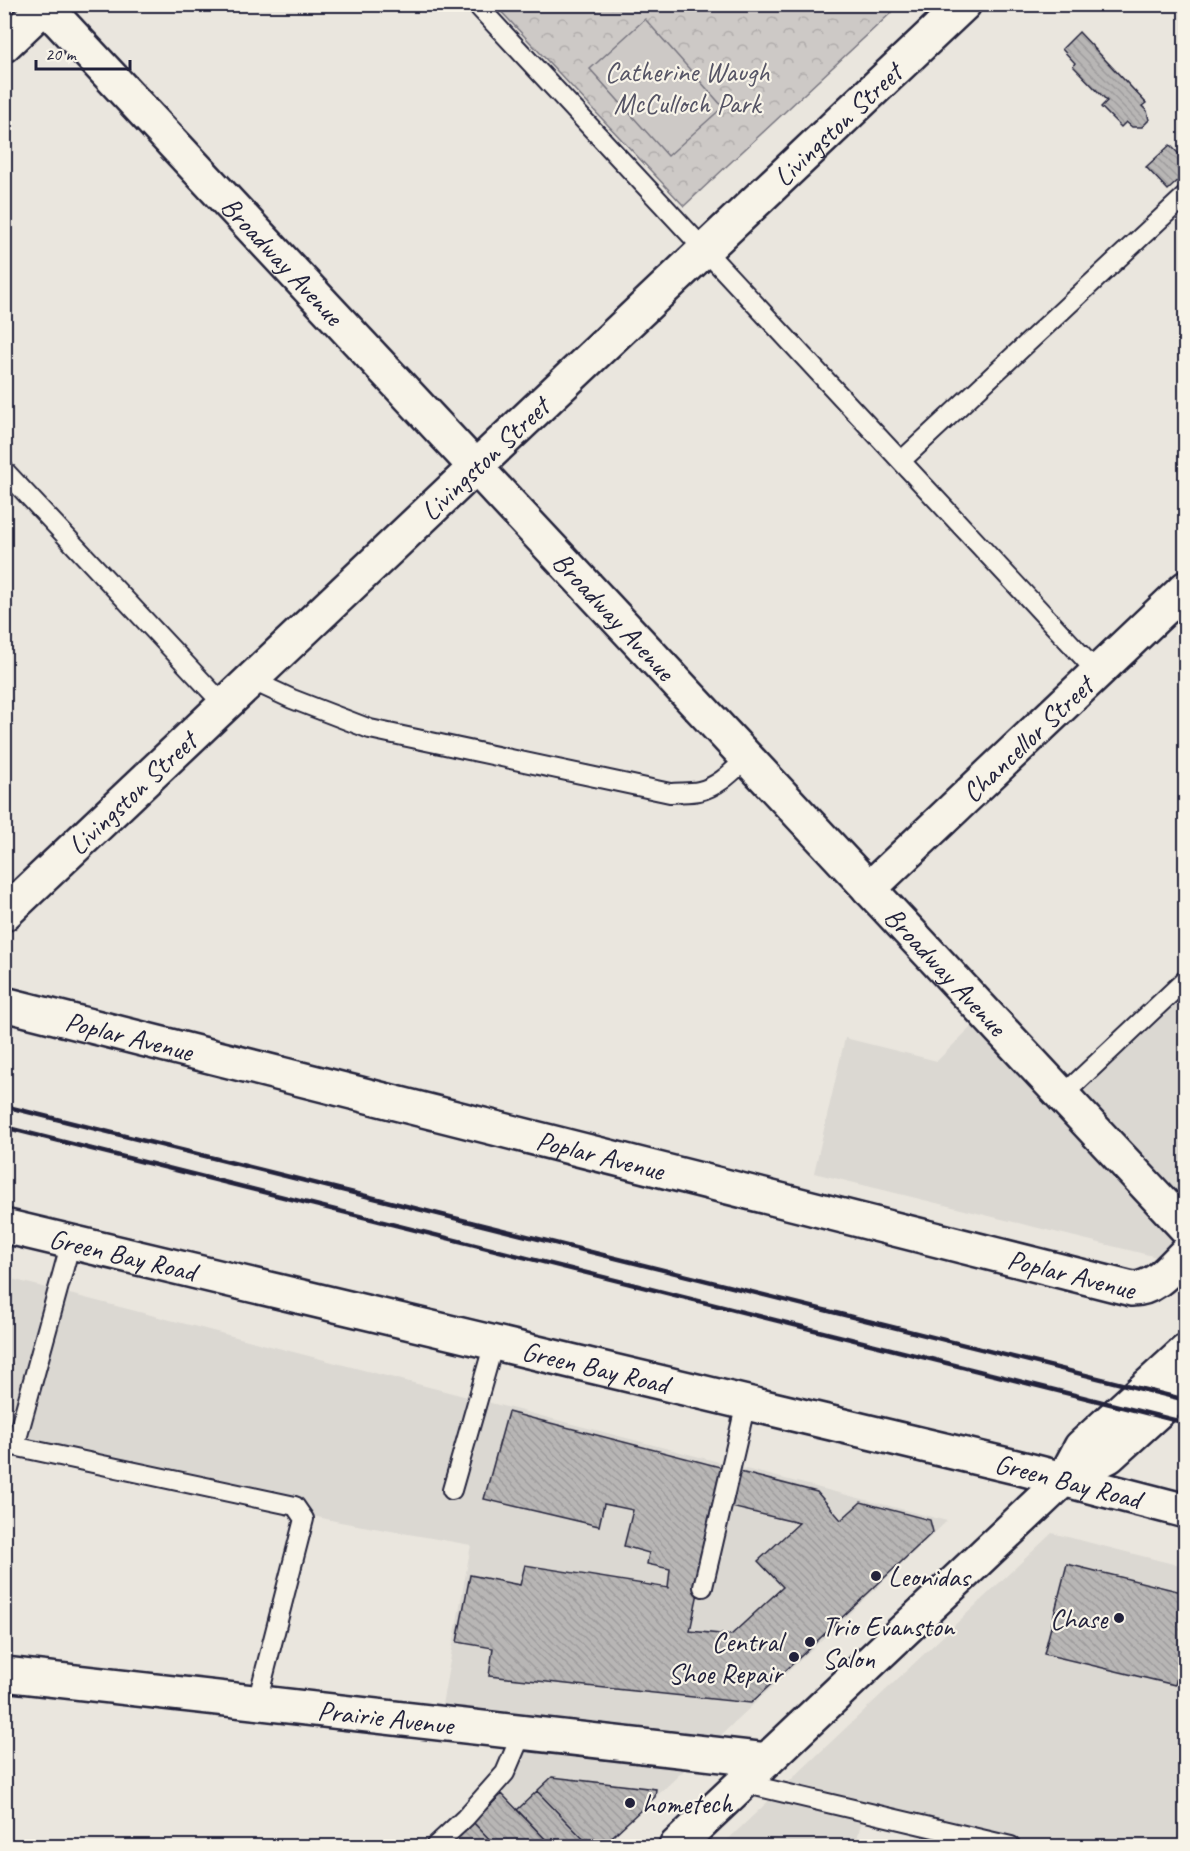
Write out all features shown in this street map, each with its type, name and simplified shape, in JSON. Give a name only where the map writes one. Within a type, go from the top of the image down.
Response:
[{"type":"street","name":"Livingston Street","points":[[4,914],[964,4]]},
{"type":"street","points":[[4,45],[45,5]]},
{"type":"street","name":"Broadway Avenue","points":[[45,5],[1185,1228]]},
{"type":"street","name":"Chancellor Street","points":[[869,889],[1185,588]]},
{"type":"street","name":"Poplar Avenue","points":[[4,1004],[1132,1289],[1144,1289],[1170,1270],[1185,1253]]},
{"type":"street","name":"Green Bay Road","points":[[4,1226],[1065,1479],[1185,1511]]},
{"type":"street","points":[[1065,1479],[1081,1447],[1185,1351]]},
{"type":"street","points":[[676,1846],[1065,1479],[1109,1456],[1185,1386]]},
{"type":"street","name":"Prairie Avenue","points":[[4,1674],[767,1760]]},
{"type":"lane","points":[[476,4],[1097,672]]},
{"type":"lane","points":[[901,461],[1185,195]]},
{"type":"lane","points":[[4,470],[225,706]]},
{"type":"lane","points":[[251,680],[370,729],[670,793],[699,792],[711,787],[747,758]]},
{"type":"lane","points":[[1062,1096],[1185,979]]},
{"type":"lane","points":[[71,1242],[10,1445],[295,1506],[304,1519],[257,1702]]},
{"type":"lane","points":[[452,1490],[494,1343]]},
{"type":"lane","points":[[703,1587],[746,1403]]},
{"type":"lane","points":[[435,1846],[465,1818],[506,1773],[522,1732]]},
{"type":"lane","points":[[742,1783],[1011,1846]]},
{"type":"shaded area","points":[[1185,979],[1185,1227],[1157,1257],[814,1173],[845,1038],[937,1061],[982,1016],[1057,1097]]},
{"type":"shaded area","points":[[4,1277],[947,1521],[604,1846],[419,1846],[532,1739],[438,1727],[471,1545],[340,1522],[5,1448]]},
{"type":"shaded area","points":[[1052,1533],[1185,1567],[1185,1846],[988,1846],[863,1816],[855,1846],[721,1846]]},
{"type":"green space","name":"Catherine Waugh McCulloch Park","points":[[888,4],[894,10],[684,206],[495,5]]},
{"type":"green space","points":[[645,19],[723,107],[668,156],[590,69]]},
{"type":"building","points":[[1079,32],[1146,103],[1142,106],[1147,111],[1149,120],[1142,127],[1132,127],[1126,122],[1121,127],[1101,107],[1107,101],[1073,66],[1075,63],[1062,49]]},
{"type":"building","points":[[1170,145],[1186,161],[1186,173],[1168,190],[1146,167]]},
{"type":"building","points":[[508,1412],[724,1468],[690,1631],[731,1635],[783,1587],[758,1561],[799,1523],[731,1507],[740,1472],[817,1492],[841,1520],[861,1502],[930,1520],[933,1532],[751,1703],[489,1676],[493,1648],[457,1642],[470,1575],[520,1585],[525,1565],[668,1588],[670,1569],[647,1564],[649,1553],[624,1546],[633,1510],[604,1504],[599,1526],[484,1499]]},
{"type":"building","name":"Chase","points":[[1067,1564],[1186,1593],[1186,1643],[1175,1685],[1044,1654]]},
{"type":"building","points":[[552,1777],[656,1789],[655,1797],[602,1846],[590,1846],[537,1791]]},
{"type":"building","points":[[537,1791],[590,1846],[552,1846],[517,1810]]},
{"type":"building","points":[[502,1794],[552,1846],[496,1846],[473,1822]]},
{"type":"building","points":[[473,1822],[496,1846],[447,1846]]},
{"type":"railway","points":[[4,1106],[1186,1400]]},
{"type":"railway","points":[[4,1127],[1186,1423]]},
{"type":"place","name":"Leonidas","points":[[876,1576]]},
{"type":"place","name":"Chase","points":[[1119,1618]]},
{"type":"place","name":"Trio Evanston Salon","points":[[810,1642]]},
{"type":"place","name":"Central Shoe Repair","points":[[794,1657]]},
{"type":"place","name":"hometech","points":[[630,1803]]}]
